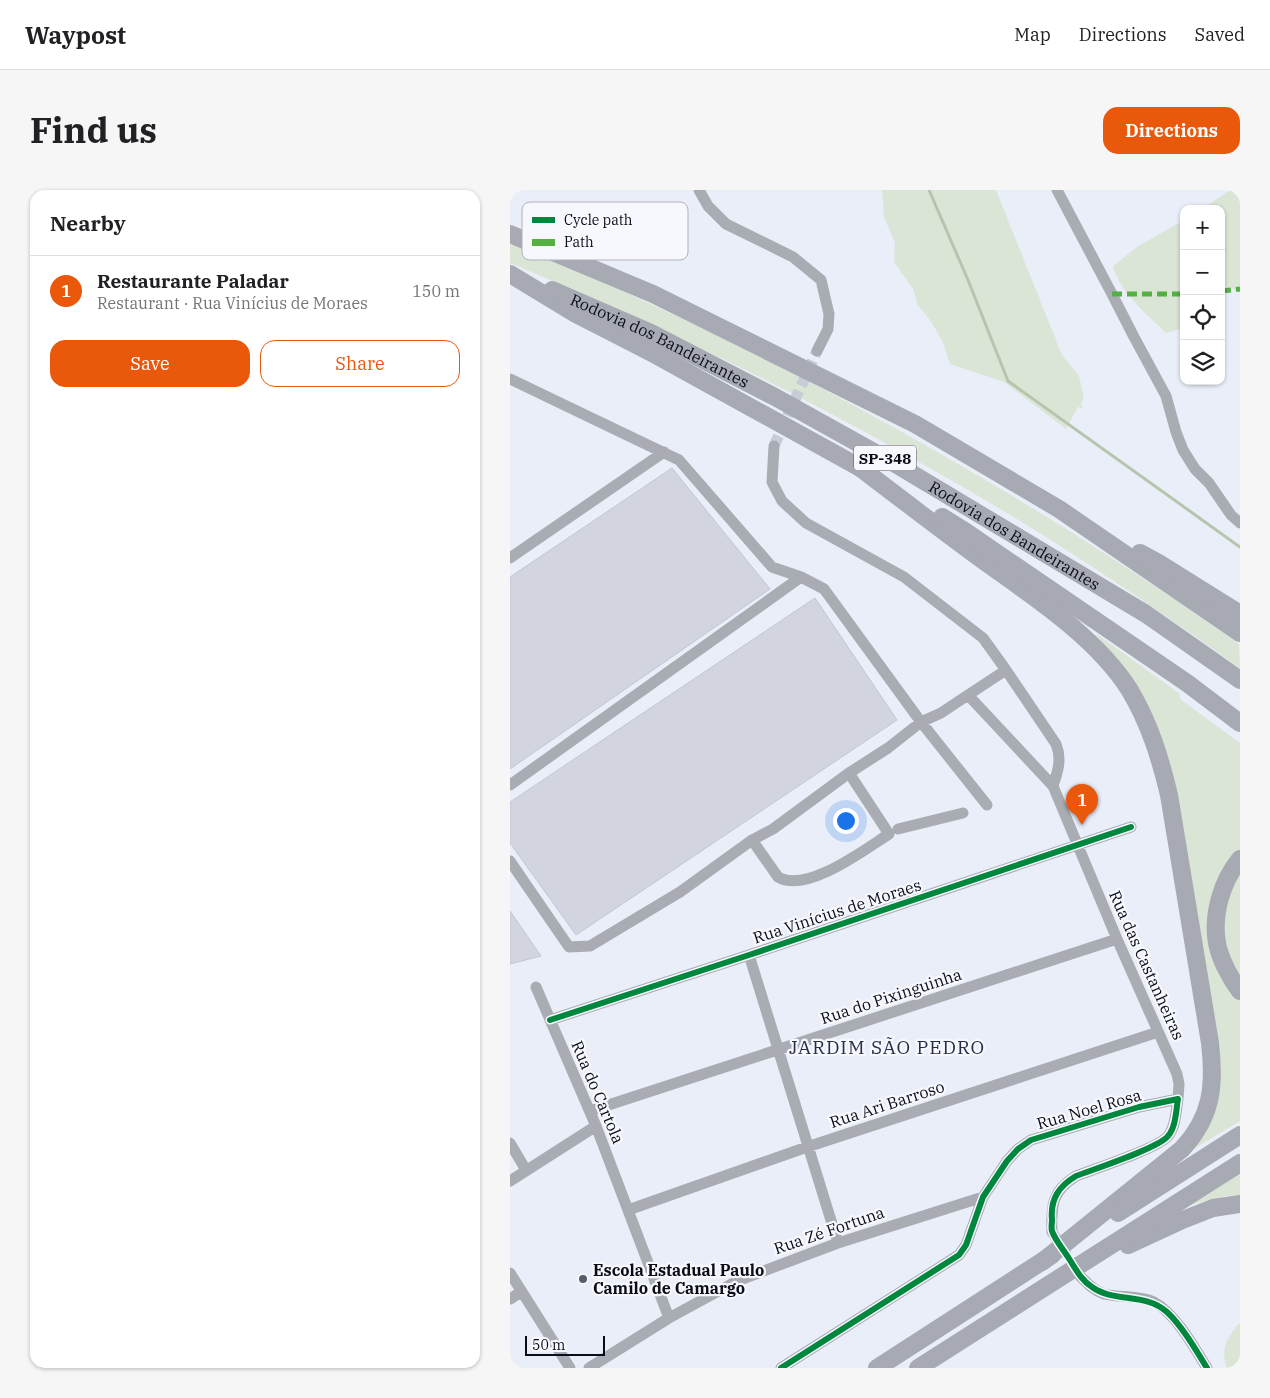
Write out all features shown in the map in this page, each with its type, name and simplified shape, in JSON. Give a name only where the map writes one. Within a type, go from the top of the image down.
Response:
[{"type":"highway","name":"SP-348","points":[[510,234],[522,239]]},
{"type":"highway","name":"SP-348","points":[[572,260],[653,294],[897,415],[1059,509],[1240,633]]},
{"type":"highway","points":[[510,274],[576,314],[656,355],[858,466],[966,532],[1187,683],[1240,723]]},
{"type":"highway","name":"Rodovia dos Bandeirantes","points":[[510,274],[575,299],[651,333],[775,397],[898,466],[1146,614],[1240,680]]},
{"type":"highway","points":[[858,466],[1050,609],[1106,659],[1128,689],[1145,718],[1159,755],[1169,795],[1210,1044],[1213,1071],[1207,1109],[1195,1136],[1182,1149],[1042,1262]]},
{"type":"highway","points":[[1059,509],[1162,565],[1240,614]]},
{"type":"highway","points":[[1240,860],[1232,870],[1221,895],[1217,919],[1217,943],[1234,984],[1240,991]]},
{"type":"highway","points":[[877,1368],[1240,1135]]},
{"type":"highway","points":[[918,1368],[1072,1275],[1240,1163]]},
{"type":"highway","points":[[1072,1275],[1180,1221],[1213,1208],[1240,1204]]},
{"type":"street","points":[[699,190],[708,206],[726,224],[792,256],[821,280],[829,314],[828,329],[817,351]]},
{"type":"street","points":[[1057,190],[1166,396],[1183,450],[1195,469],[1209,483],[1231,515],[1240,523]]},
{"type":"street","points":[[510,380],[679,460],[772,567],[824,589],[921,722],[987,805]]},
{"type":"street","points":[[774,446],[772,482],[782,501],[806,523],[904,577],[983,638],[1056,744],[1060,754],[1059,768],[1054,786]]},
{"type":"street","points":[[510,558],[664,452]]},
{"type":"street","points":[[510,785],[800,578]]},
{"type":"street","points":[[510,861],[569,947],[590,946],[680,892],[752,840],[773,828],[849,773],[888,748],[921,722],[941,713],[1006,670]]},
{"type":"street","points":[[968,695],[1054,786]]},
{"type":"street","points":[[752,840],[778,877],[784,881],[791,882],[826,873],[889,834],[849,773]]},
{"type":"street","name":"Rua das Castanheiras","points":[[1054,786],[1117,939],[1177,1074],[1179,1084],[1178,1099]]},
{"type":"street","points":[[898,829],[963,813]]},
{"type":"street","name":"Rua Vinícius de Moraes","points":[[550,1020],[1132,827]]},
{"type":"street","name":"Rua do Pixinguinha","points":[[590,1111],[1117,939]]},
{"type":"street","points":[[749,955],[780,1050],[807,1147],[838,1243]]},
{"type":"street","name":"Rua do Cartola","points":[[536,987],[590,1111],[669,1318]]},
{"type":"street","name":"Rua Ari Barroso","points":[[628,1210],[807,1147],[1158,1032]]},
{"type":"street","points":[[1052,1232],[1051,1214],[1054,1200],[1066,1182],[1076,1176],[1156,1144],[1168,1136],[1176,1114],[1178,1099]]},
{"type":"street","name":"Rua Noel Rosa","points":[[781,1368],[958,1255],[966,1245],[983,1197],[1006,1160],[1018,1149],[1032,1140],[1140,1107],[1178,1099]]},
{"type":"street","points":[[510,1181],[596,1126]]},
{"type":"street","points":[[510,1144],[526,1170]]},
{"type":"street","name":"Rua Zé Fortuna","points":[[589,1368],[669,1318],[737,1281],[838,1243],[983,1197]]},
{"type":"street","points":[[510,1274],[570,1368]]},
{"type":"street","points":[[1072,1275],[1104,1294],[1134,1297],[1153,1302],[1167,1312],[1178,1325],[1207,1368]]},
{"type":"street","points":[[510,1299],[522,1292]]},
{"type":"green space","points":[[882,190],[996,190],[1062,355],[1079,376],[1084,398],[1081,404],[1083,408],[1078,407],[1066,429],[1004,382],[950,364],[942,340],[918,305],[913,289],[894,262],[895,243],[884,217]]},
{"type":"green space","points":[[1230,190],[1240,190],[1240,293],[1231,288],[1225,288],[1225,205],[1208,205]]},
{"type":"green space","points":[[1180,222],[1180,329],[1166,333],[1128,294],[1116,276],[1113,266],[1137,247]]},
{"type":"green space","points":[[510,243],[522,248],[522,260],[550,260],[606,284],[700,327],[886,423],[976,474],[1065,529],[1153,585],[1239,644],[1240,668],[1144,602],[1014,517],[866,432],[690,343],[631,315],[510,263]]},
{"type":"green space","points":[[1097,634],[1180,694],[1180,699],[1240,743],[1240,851],[1215,891],[1232,991],[1240,1000],[1240,1121],[1192,1150],[1212,1107],[1175,786],[1170,763],[1156,723]]},
{"type":"green space","points":[[1240,869],[1240,979],[1227,948],[1224,924],[1225,912]]},
{"type":"green space","points":[[1240,1168],[1240,1195],[1225,1196],[1187,1206]]},
{"type":"green space","points":[[1238,1324],[1240,1324],[1240,1368],[1227,1368],[1224,1355],[1226,1344]]},
{"type":"building","points":[[672,468],[770,589],[510,769],[510,577]]},
{"type":"building","points":[[815,598],[897,720],[576,935],[510,843],[510,802]]},
{"type":"building","points":[[510,911],[541,956],[510,964]]},
{"type":"waterway","points":[[929,190],[968,280],[1008,381],[1240,547]]},
{"type":"tunnel","points":[[774,446],[817,351]]},
{"type":"tunnel","points":[[1052,1232],[1078,1272]]},
{"type":"marked path","points":[[1225,291],[1240,289]]},
{"type":"marked path","points":[[1112,294],[1180,294]]},
{"type":"cycle path","points":[[550,1020],[1131,827]]},
{"type":"cycle path","points":[[781,1368],[959,1255],[966,1245],[983,1197],[1007,1161],[1018,1149],[1031,1140],[1139,1107],[1178,1099],[1173,1128],[1162,1141],[1140,1152],[1076,1176],[1060,1189],[1054,1199],[1052,1230],[1057,1241],[1081,1277],[1088,1284],[1110,1295],[1149,1302],[1167,1312],[1189,1338],[1207,1368]]},
{"type":"place","name":"Restaurante Paladar","points":[[1082,825]]},
{"type":"place","name":"Escola Estadual Paulo Camilo de Camargo","points":[[583,1279]]},
{"type":"district","name":"JARDIM SÃO PEDRO","points":[[887,1047]]}]
